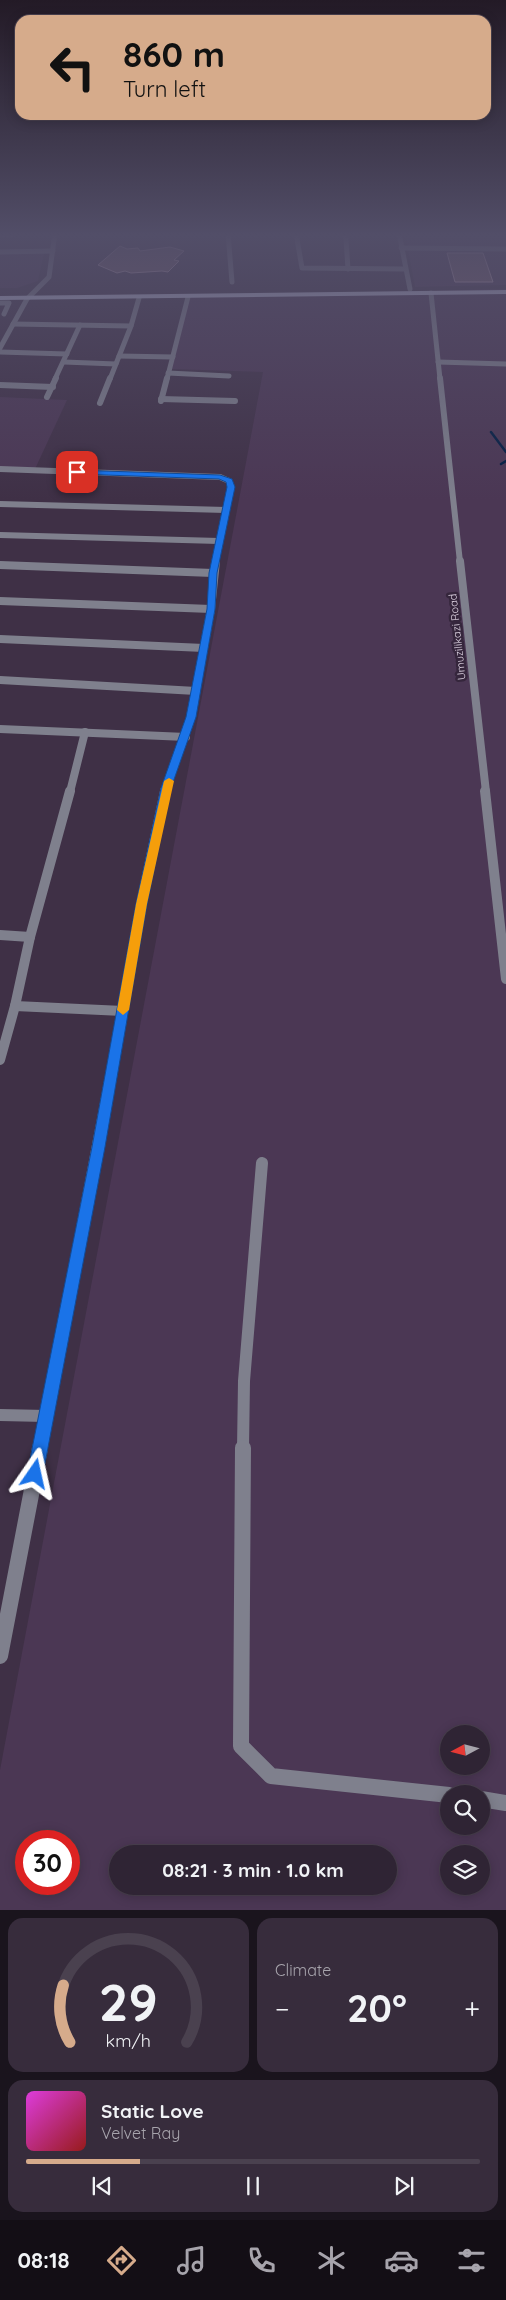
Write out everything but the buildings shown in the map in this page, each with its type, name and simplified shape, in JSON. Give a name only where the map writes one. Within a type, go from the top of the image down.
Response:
[{"type":"street","points":[[100,403],[132,322]]},
{"type":"street","points":[[182,322],[161,400],[235,401]]},
{"type":"street","name":"Umuzilikazi Road","points":[[434,322],[502,914],[506,979]]},
{"type":"street","points":[[0,348],[13,324],[131,326]]},
{"type":"street","points":[[47,397],[80,325]]},
{"type":"street","points":[[0,352],[67,354]]},
{"type":"street","points":[[119,356],[173,357]]},
{"type":"street","points":[[64,362],[116,364]]},
{"type":"street","points":[[438,362],[506,364]]},
{"type":"street","points":[[168,373],[229,376]]},
{"type":"street","points":[[0,385],[53,387]]},
{"type":"street","points":[[0,469],[220,477],[229,481],[231,487],[213,573],[211,609],[196,691],[186,737],[161,807],[141,904],[0,1656]]},
{"type":"street","points":[[0,504],[226,510]]},
{"type":"street","points":[[0,535],[219,540]]},
{"type":"street","points":[[0,565],[213,573]]},
{"type":"street","points":[[0,601],[211,609]]},
{"type":"street","points":[[0,639],[204,648]]},
{"type":"street","points":[[0,680],[196,691]]},
{"type":"street","points":[[0,738],[1,729],[186,737]]},
{"type":"street","points":[[0,1060],[15,1006],[30,937],[48,877],[85,732]]},
{"type":"street","points":[[0,934],[30,937]]},
{"type":"street","points":[[15,1006],[122,1011]]},
{"type":"street","points":[[262,1163],[244,1381],[241,1746],[271,1776],[440,1793]]},
{"type":"street","points":[[0,1414],[46,1416]]},
{"type":"street","points":[[490,1800],[506,1803]]},
{"type":"shaded area","points":[[183,322],[506,322],[506,1910],[0,1910],[0,1770],[263,372],[171,369]]},
{"type":"shaded area","points":[[0,397],[67,400],[35,469],[0,468]]},
{"type":"waterway","points":[[491,432],[506,452]]},
{"type":"waterway","points":[[501,464],[506,461]]},
{"type":"slow traffic","points":[[123,1010],[141,904],[161,807],[169,781]]},
{"type":"route","points":[[35,1474],[98,1147],[141,904],[166,788],[186,737],[191,717],[211,609],[213,573],[231,487],[229,481],[220,477],[77,472]]}]
